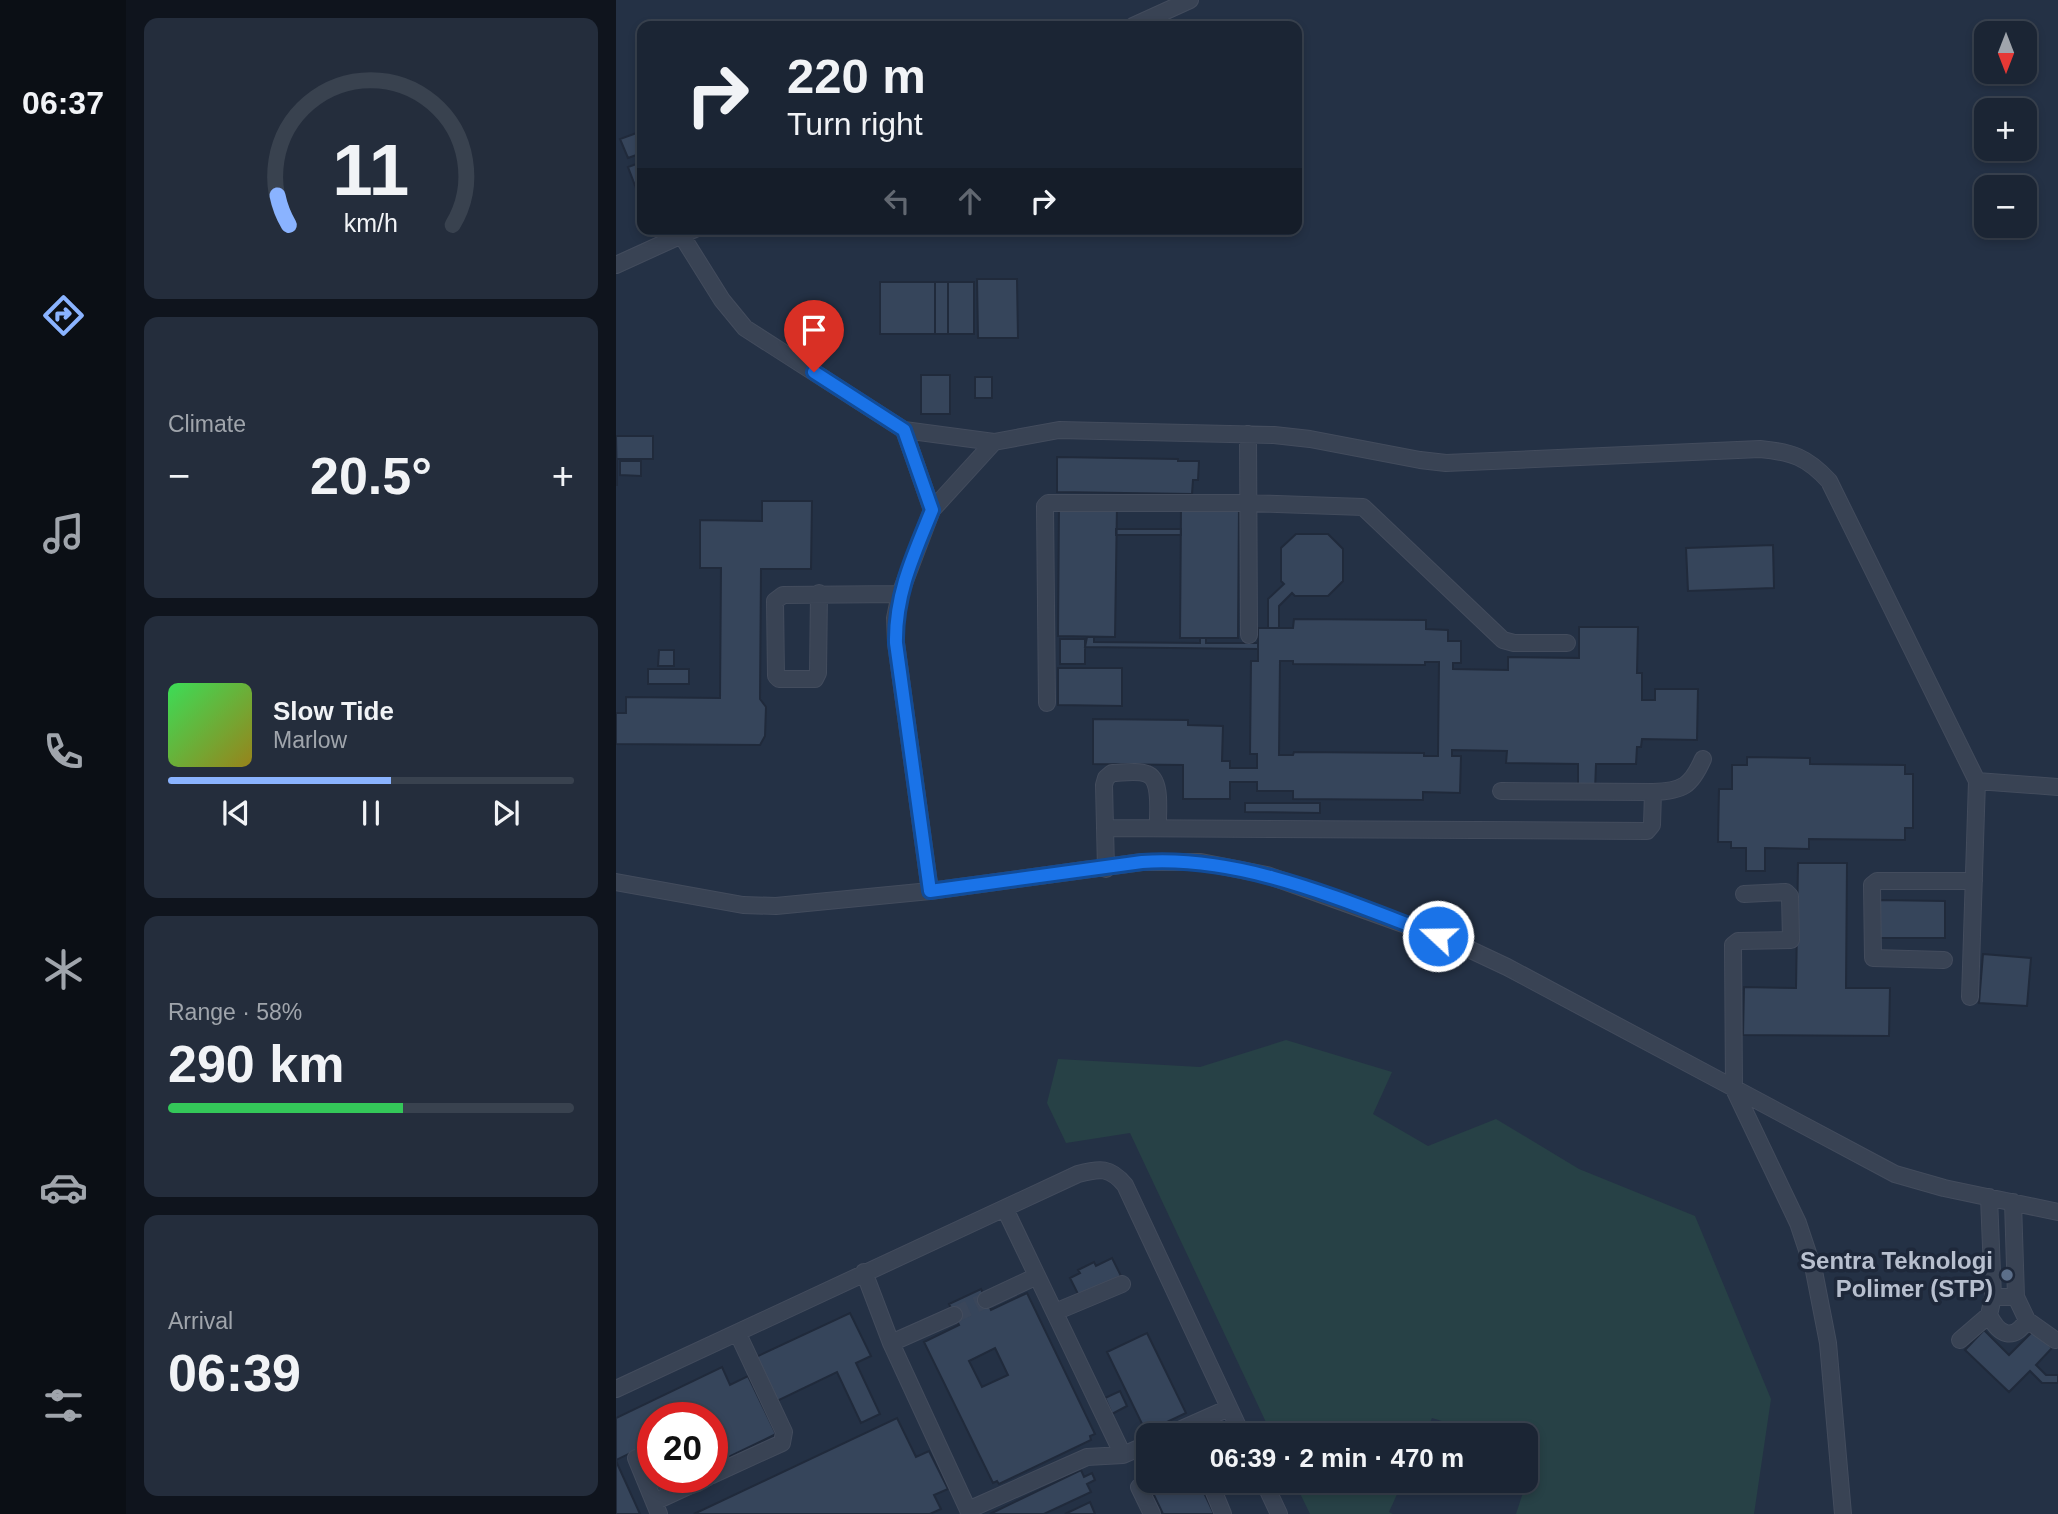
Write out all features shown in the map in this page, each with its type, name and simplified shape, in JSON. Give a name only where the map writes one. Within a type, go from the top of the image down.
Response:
[{"type":"lane","points":[[1144,21],[1189,0]]},
{"type":"lane","points":[[616,265],[681,235]]},
{"type":"lane","points":[[690,235],[722,300],[746,328],[904,430],[994,442],[1059,430],[1248,434],[1310,439],[1446,463],[1760,449],[1800,456],[1815,466],[1829,481],[1977,781],[1970,997]]},
{"type":"lane","points":[[904,430],[932,510]]},
{"type":"lane","points":[[1248,434],[1249,635]]},
{"type":"lane","points":[[930,891],[896,643],[895,618],[900,594],[932,510],[994,442]]},
{"type":"lane","points":[[1047,703],[1045,506],[1048,503],[1250,503],[1363,507],[1503,640],[1514,643],[1567,643]]},
{"type":"lane","points":[[819,593],[818,673],[815,679],[779,679],[776,676],[775,601],[783,595],[819,593],[900,594]]},
{"type":"lane","points":[[1501,791],[1653,792],[1688,784],[1696,776],[1703,759]]},
{"type":"lane","points":[[1105,869],[1106,778],[1112,773],[1146,773],[1153,778],[1157,788],[1158,828]]},
{"type":"lane","points":[[1977,781],[2058,787]]},
{"type":"lane","points":[[1105,828],[1647,831],[1652,825],[1653,792]]},
{"type":"lane","points":[[616,882],[743,905],[776,906],[930,891],[1169,860],[1231,867],[1267,875],[1456,943],[1507,967],[1895,1174],[2058,1212]]},
{"type":"lane","points":[[1944,960],[1874,958],[1872,885],[1877,881],[1974,881]]},
{"type":"lane","points":[[1744,894],[1789,893],[1791,940],[1738,941],[1733,945],[1734,1089],[1798,1223],[1814,1271],[1828,1343],[1843,1514]]},
{"type":"lane","points":[[616,1389],[1078,1174],[1096,1170],[1115,1173],[1125,1185],[1236,1423]]},
{"type":"lane","points":[[1960,1340],[1989,1315],[1993,1297],[1989,1197]]},
{"type":"lane","points":[[2013,1202],[2016,1297],[2027,1320],[2055,1340]]},
{"type":"lane","points":[[1005,1209],[1123,1455]]},
{"type":"lane","points":[[864,1272],[891,1343],[969,1512],[1087,1457],[1123,1455],[1136,1449]]},
{"type":"lane","points":[[985,1300],[1037,1276]]},
{"type":"lane","points":[[1055,1312],[1122,1283]]},
{"type":"lane","points":[[1993,1297],[2016,1297]]},
{"type":"lane","points":[[891,1343],[954,1315]]},
{"type":"lane","points":[[1989,1315],[2000,1331],[2010,1334],[2018,1331],[2027,1320]]},
{"type":"lane","points":[[728,1468],[782,1443],[784,1438],[784,1432],[738,1334]]},
{"type":"lane","points":[[1195,1423],[1229,1408]]},
{"type":"lane","points":[[636,1458],[656,1508],[681,1493]]},
{"type":"lane","points":[[1141,1493],[1147,1513]]},
{"type":"lane","points":[[1214,1493],[1223,1514]]},
{"type":"lane","points":[[1269,1493],[1279,1514]]},
{"type":"green space","points":[[1286,1040],[1392,1072],[1373,1114],[1428,1146],[1496,1119],[1579,1169],[1695,1216],[1771,1399],[1754,1514],[1516,1514],[1523,1493],[1538,1493],[1538,1423],[1448,1423],[1432,1418],[1430,1423],[1266,1423],[1130,1133],[1066,1143],[1047,1103],[1058,1059],[1200,1067]]},
{"type":"green space","points":[[1300,1493],[1398,1493],[1389,1512],[1393,1514],[1310,1514]]},
{"type":"building","points":[[637,133],[637,155],[628,158],[620,139]]},
{"type":"building","points":[[637,164],[637,191],[628,167]]},
{"type":"building","points":[[977,279],[1017,279],[1018,338],[978,338]]},
{"type":"building","points":[[880,282],[935,282],[935,334],[880,334]]},
{"type":"building","points":[[935,282],[948,282],[948,334],[935,334]]},
{"type":"building","points":[[948,282],[974,282],[974,334],[948,334]]},
{"type":"building","points":[[921,375],[950,375],[950,414],[921,414]]},
{"type":"building","points":[[975,377],[992,377],[992,398],[975,398]]},
{"type":"building","points":[[616,436],[653,436],[653,459],[617,459],[617,486]]},
{"type":"building","points":[[1057,457],[1199,461],[1198,480],[1193,480],[1192,494],[1057,492]]},
{"type":"building","points":[[620,461],[641,461],[641,476],[620,475]]},
{"type":"building","points":[[762,501],[812,501],[811,569],[761,569],[760,699],[766,707],[765,736],[760,745],[616,744],[616,713],[626,713],[626,697],[720,698],[721,568],[700,568],[700,520],[762,521]]},
{"type":"building","points":[[1059,504],[1117,505],[1115,637],[1058,636]]},
{"type":"building","points":[[1181,506],[1239,506],[1238,638],[1180,638]]},
{"type":"building","points":[[1116,529],[1181,529],[1181,535],[1116,535]]},
{"type":"building","points":[[1296,534],[1328,534],[1343,549],[1343,581],[1328,596],[1295,596],[1292,593],[1279,606],[1279,628],[1268,628],[1268,599],[1284,584],[1281,581],[1281,548]]},
{"type":"building","points":[[1773,545],[1774,588],[1688,591],[1686,548]]},
{"type":"building","points":[[1294,619],[1426,620],[1426,629],[1448,630],[1448,641],[1461,641],[1461,663],[1453,663],[1453,669],[1508,670],[1508,657],[1579,658],[1579,627],[1638,627],[1637,673],[1642,673],[1642,700],[1655,700],[1655,689],[1698,689],[1697,740],[1642,739],[1641,747],[1637,747],[1636,764],[1596,764],[1595,791],[1578,791],[1578,764],[1506,763],[1507,751],[1452,750],[1452,756],[1461,756],[1460,793],[1423,792],[1423,800],[1293,799],[1293,791],[1257,791],[1257,782],[1230,782],[1230,799],[1183,799],[1183,765],[1093,764],[1093,719],[1188,720],[1188,725],[1223,726],[1222,761],[1230,761],[1230,768],[1257,768],[1257,754],[1250,754],[1251,661],[1258,661],[1258,628],[1293,628]],"holes":[[[1280,661],[1293,661],[1293,664],[1425,665],[1425,662],[1439,662],[1438,756],[1424,756],[1424,753],[1294,752],[1293,755],[1279,755]]]},
{"type":"building","points":[[1087,637],[1094,637],[1094,642],[1200,643],[1200,638],[1206,638],[1206,643],[1258,643],[1258,649],[1085,647]]},
{"type":"building","points":[[1060,639],[1085,639],[1085,664],[1060,664]]},
{"type":"building","points":[[659,650],[674,650],[674,666],[658,666]]},
{"type":"building","points":[[1058,668],[1122,668],[1122,706],[1058,705]]},
{"type":"building","points":[[648,669],[689,669],[689,684],[648,684]]},
{"type":"building","points":[[1747,757],[1810,758],[1810,764],[1905,765],[1905,774],[1913,774],[1913,828],[1905,828],[1905,840],[1809,839],[1809,849],[1765,848],[1765,871],[1746,871],[1746,848],[1731,848],[1731,842],[1718,842],[1719,789],[1732,789],[1732,765],[1747,765]]},
{"type":"building","points":[[1245,803],[1320,803],[1320,813],[1245,812]]},
{"type":"building","points":[[1798,863],[1847,863],[1846,988],[1890,988],[1889,1036],[1743,1035],[1744,987],[1796,988]]},
{"type":"building","points":[[1880,900],[1945,901],[1945,938],[1880,938]]},
{"type":"building","points":[[1983,954],[2031,958],[2027,1006],[1979,1003]]},
{"type":"building","points":[[1112,1258],[1121,1276],[1079,1296],[1070,1278],[1080,1273],[1078,1270],[1094,1262],[1096,1266]]},
{"type":"building","points":[[981,1289],[991,1310],[1027,1293],[1095,1434],[1090,1436],[1091,1440],[999,1484],[997,1481],[993,1483],[924,1342],[959,1325],[949,1304]],"holes":[[[995,1348],[1008,1375],[982,1387],[969,1361]]]},
{"type":"building","points":[[850,1313],[871,1356],[856,1363],[880,1414],[861,1423],[837,1372],[777,1401],[756,1357]]},
{"type":"building","points":[[1984,1330],[2009,1355],[2034,1330],[2052,1348],[2036,1365],[2046,1375],[2058,1375],[2058,1383],[2042,1383],[2030,1371],[2009,1392],[1965,1350]]},
{"type":"building","points":[[1147,1333],[1186,1413],[1165,1423],[1142,1423],[1107,1352]]},
{"type":"building","points":[[722,1367],[730,1385],[748,1376],[776,1434],[728,1457],[728,1402],[649,1402]]},
{"type":"building","points":[[1120,1391],[1127,1406],[1112,1414],[1105,1398]]},
{"type":"building","points":[[637,1408],[637,1450],[616,1460],[616,1418]]},
{"type":"building","points":[[897,1418],[916,1457],[929,1451],[948,1489],[934,1495],[941,1509],[930,1514],[694,1514]]},
{"type":"building","points":[[616,1461],[640,1514],[616,1514]]},
{"type":"building","points":[[1081,1470],[1084,1477],[1092,1473],[1095,1480],[1087,1484],[1091,1492],[1044,1514],[990,1514]]},
{"type":"building","points":[[1153,1493],[1204,1493],[1214,1514],[1163,1514]]},
{"type":"building","points":[[1090,1502],[1095,1514],[1065,1514]]},
{"type":"tunnel","points":[[954,1315],[986,1300]]},
{"type":"place","name":"Sentra Teknologi Polimer (STP)","points":[[2007,1275]]},
{"type":"route","points":[[814,372],[904,430],[932,510],[903,583],[895,618],[896,643],[930,891],[1142,862],[1200,862],[1267,875],[1438,936]]}]
